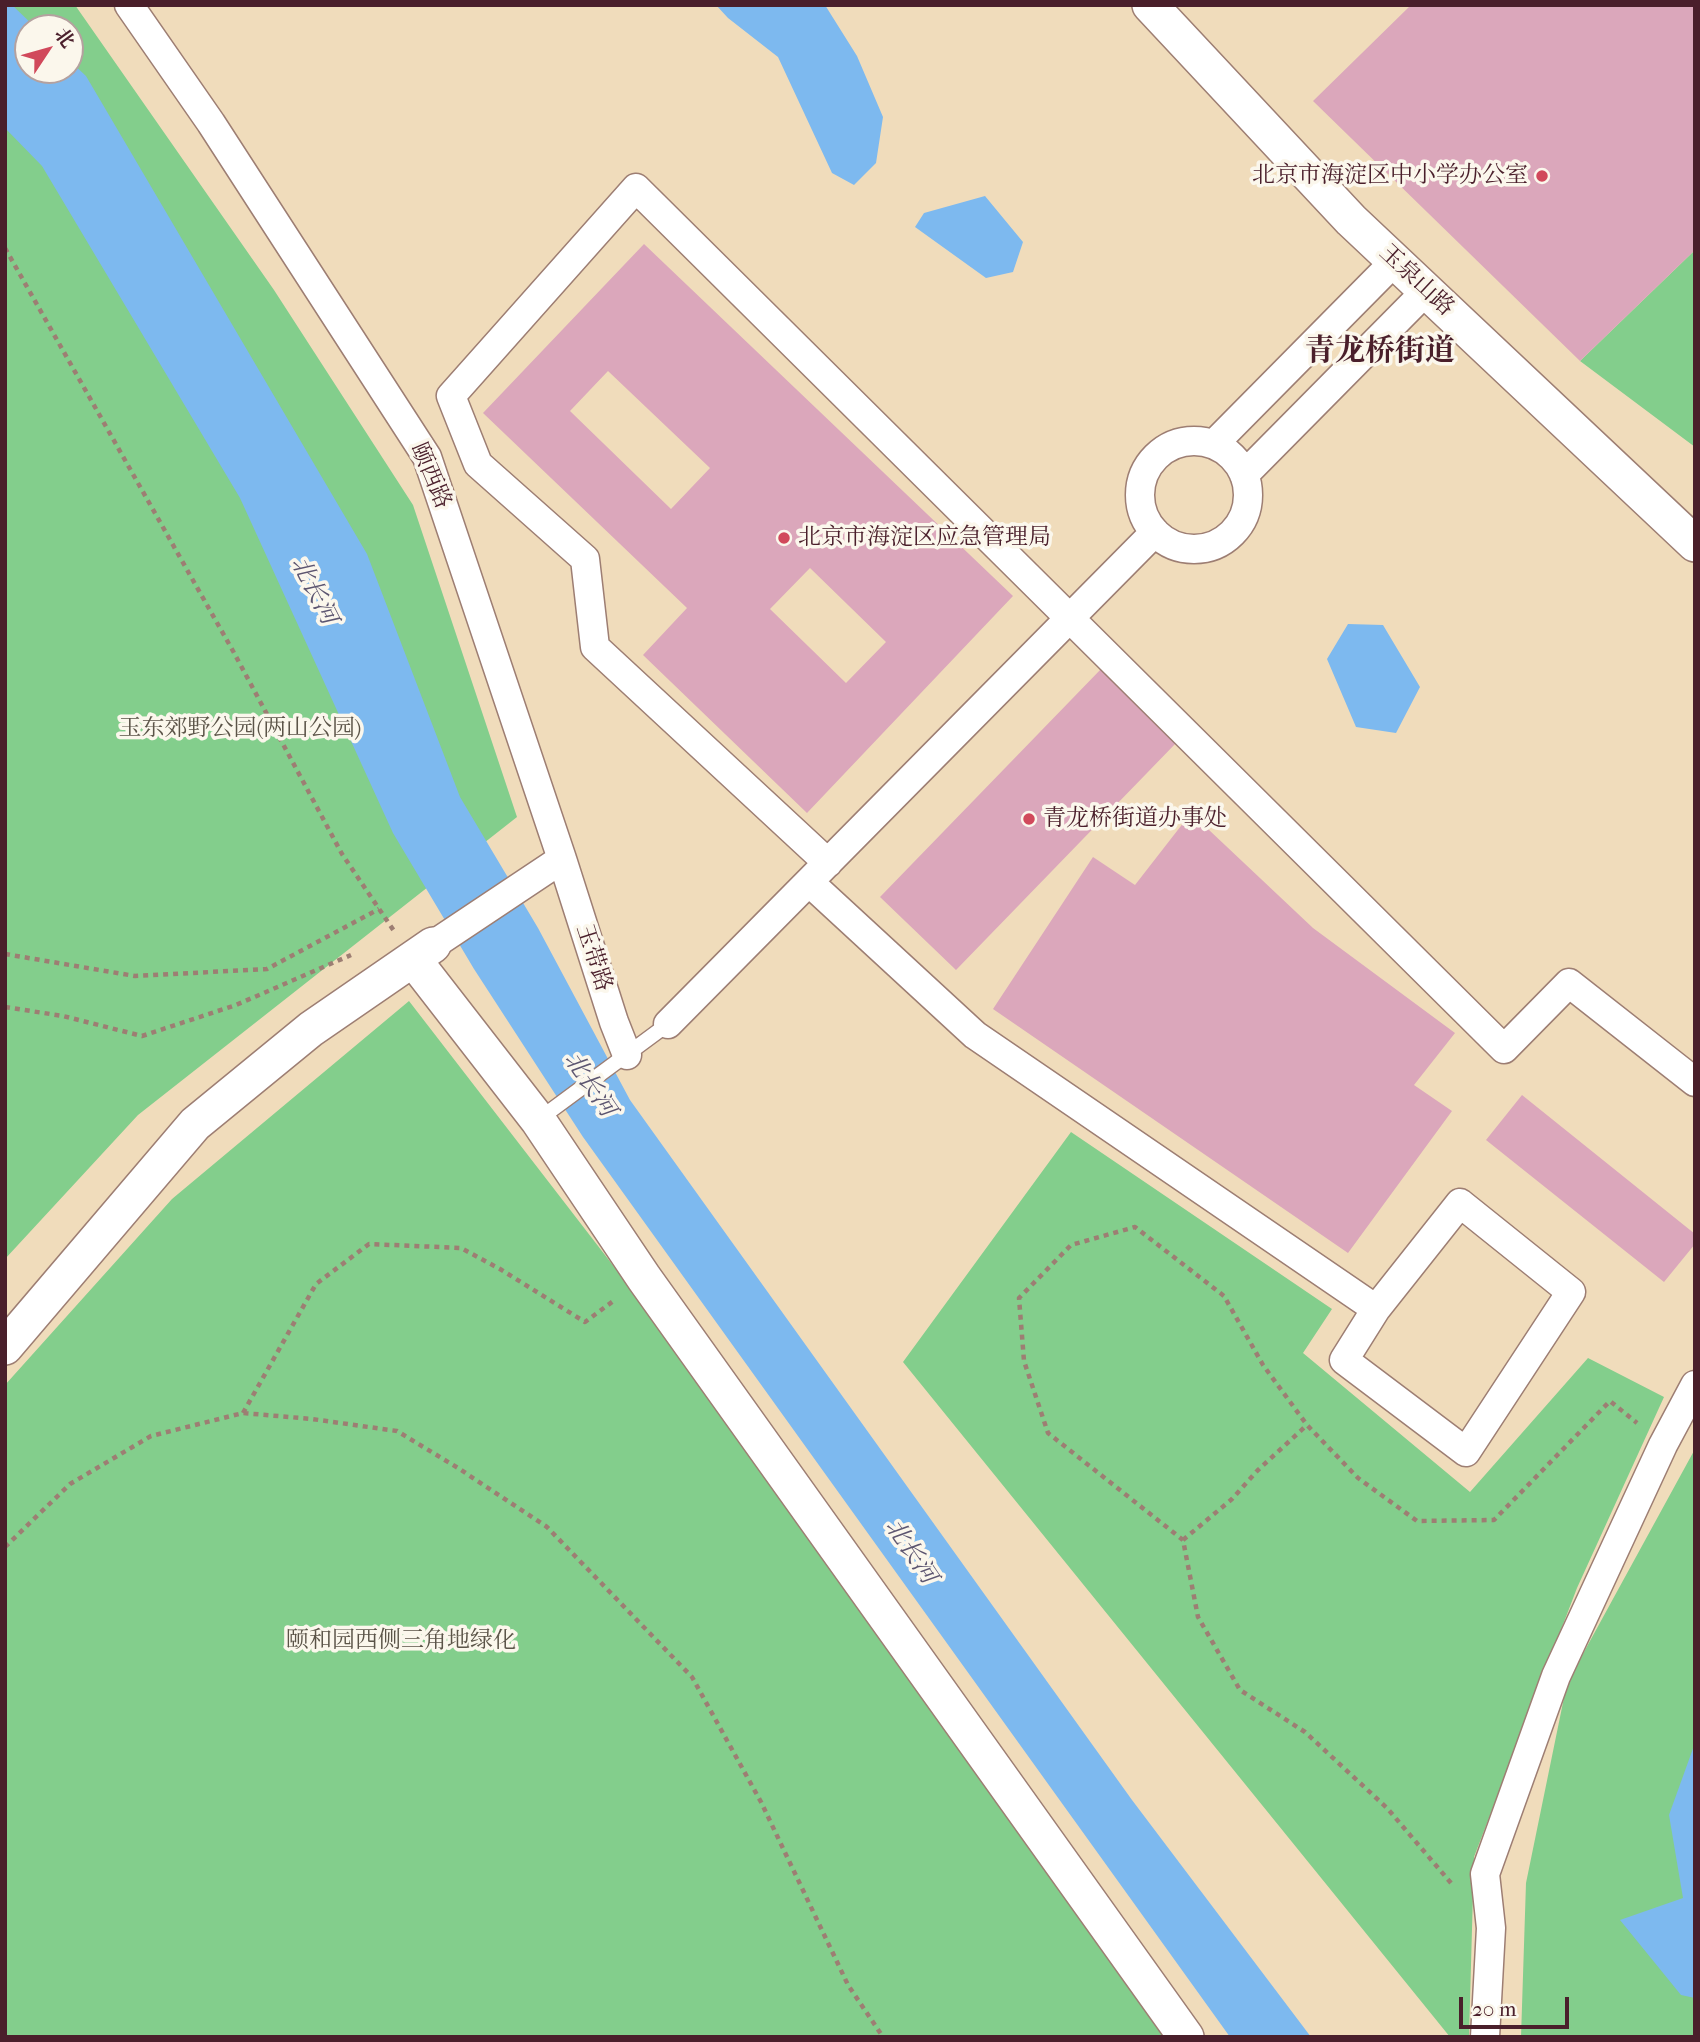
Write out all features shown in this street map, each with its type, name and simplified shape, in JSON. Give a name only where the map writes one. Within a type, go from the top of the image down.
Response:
[{"type":"street","name":"颐西路","points":[[129,5],[211,123],[427,457],[553,865]]},
{"type":"street","name":"玉泉山路","points":[[1150,5],[1351,220],[1695,544]]},
{"type":"street","points":[[1376,1309],[975,1035],[595,647],[585,559],[478,464],[451,396],[636,188],[1504,1049],[1569,983],[1695,1082]]},
{"type":"street","points":[[1214,444],[1395,261]]},
{"type":"street","points":[[1244,475],[1426,291]]},
{"type":"street","points":[[1196,440],[1214,444],[1230,453],[1244,475],[1248,483],[1248,500],[1244,517],[1234,532],[1220,543],[1203,548],[1186,548],[1169,543],[1155,533],[1145,517],[1140,499],[1141,481],[1149,464],[1161,451],[1178,443],[1196,440]]},
{"type":"street","points":[[668,1024],[1155,533]]},
{"type":"street","points":[[5,1348],[195,1124],[310,1030],[553,865]]},
{"type":"street","name":"玉带路","points":[[553,865],[614,1022],[619,1061]]},
{"type":"street","points":[[423,952],[545,1114],[645,1278],[1186,2037]]},
{"type":"street","points":[[1460,1203],[1571,1292],[1466,1452],[1344,1360],[1376,1309],[1460,1203]]},
{"type":"street","points":[[1485,2037],[1491,1928],[1485,1874],[1556,1676],[1663,1445],[1695,1385]]},
{"type":"lane","points":[[545,1114],[668,1024]]},
{"type":"path","points":[[5,248],[233,651],[342,855],[379,909],[423,952]]},
{"type":"path","points":[[5,954],[135,976],[267,969],[379,909]]},
{"type":"path","points":[[5,1007],[63,1016],[142,1037],[236,1005],[359,951]]},
{"type":"path","points":[[1491,1928],[1387,1808],[1306,1732],[1240,1690],[1198,1617],[1184,1540],[1048,1433],[1024,1360],[1019,1298],[1071,1245],[1135,1227],[1224,1296],[1263,1365],[1307,1425],[1358,1478],[1417,1521],[1494,1520],[1610,1401],[1663,1445]]},
{"type":"path","points":[[243,1413],[316,1284],[369,1244],[461,1248],[585,1322],[645,1278]]},
{"type":"path","points":[[5,1547],[70,1485],[151,1436],[243,1413],[397,1431],[547,1527],[692,1677],[761,1802],[848,1984],[883,2037]]},
{"type":"path","points":[[1184,1540],[1233,1499],[1258,1470],[1307,1425]]},
{"type":"green space","name":"玉东郊野公园(两山公园)","points":[[5,5],[75,5],[81,14],[14,14],[14,84],[84,84],[84,18],[274,290],[413,505],[517,817],[138,1115],[5,1259]]},
{"type":"green space","points":[[1695,250],[1695,447],[1580,361]]},
{"type":"green space","name":"颐和园西侧三角地绿化","points":[[409,1001],[659,1325],[1172,2037],[5,2037],[5,1385],[172,1199]]},
{"type":"green space","points":[[1071,1132],[1332,1309],[1303,1353],[1470,1492],[1588,1358],[1664,1397],[1577,1588],[1474,1857],[1469,2037],[1450,2037],[903,1362]]},
{"type":"green space","points":[[1695,1449],[1695,2037],[1521,2037],[1526,1883],[1567,1683]]},
{"type":"water","name":"北长河","points":[[5,5],[12,5],[21,14],[14,14],[14,84],[84,84],[84,74],[86,76],[367,554],[460,797],[538,928],[630,1100],[1132,1800],[1311,2037],[1230,2037],[583,1137],[474,969],[393,833],[240,498],[42,166],[5,128]]},
{"type":"water","points":[[716,5],[825,5],[857,56],[883,117],[876,163],[854,185],[832,173],[778,57],[728,18]]},
{"type":"water","points":[[985,196],[1023,242],[1013,272],[986,278],[915,227],[924,213]]},
{"type":"water","points":[[1348,624],[1383,625],[1420,687],[1396,733],[1356,727],[1327,659]]},
{"type":"water","points":[[1695,1743],[1695,1998],[1681,1995],[1620,1920],[1683,1898],[1669,1815]]},
{"type":"building","name":"北京市海淀区中小学办公室","points":[[1411,5],[1695,5],[1695,250],[1580,361],[1313,101]]},
{"type":"building","name":"北京市海淀区应急管理局","points":[[644,244],[1013,596],[807,813],[643,655],[687,608],[483,413]],"holes":[[[608,371],[710,468],[671,509],[570,411]],[[810,568],[886,642],[846,683],[770,609]]]},
{"type":"building","name":"青龙桥街道办事处","points":[[1102,668],[1178,741],[956,970],[880,897]]},
{"type":"building","points":[[1191,813],[1313,928],[1455,1033],[1414,1085],[1452,1111],[1348,1253],[993,1009],[1093,857],[1135,885]]},
{"type":"building","points":[[1522,1095],[1695,1234],[1695,1244],[1664,1282],[1486,1140]]},
{"type":"place","name":"北京市海淀区中小学办公室","points":[[1542,176]]},
{"type":"place","name":"北京市海淀区应急管理局","points":[[784,538]]},
{"type":"place","name":"青龙桥街道办事处","points":[[1029,819]]},
{"type":"district","name":"青龙桥街道","points":[[1380,353]]}]
